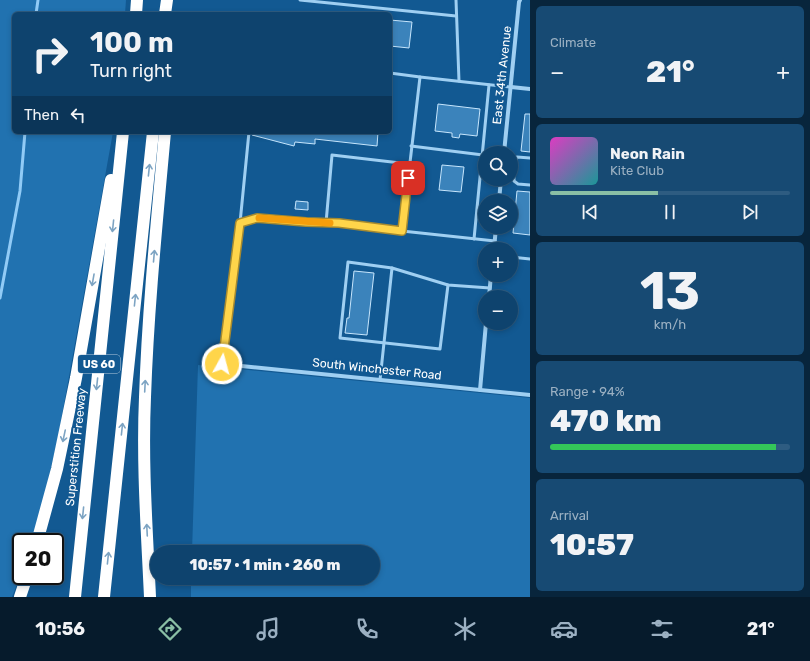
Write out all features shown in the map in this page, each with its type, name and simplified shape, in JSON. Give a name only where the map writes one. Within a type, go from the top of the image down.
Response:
[{"type":"highway","points":[[136,12],[137,0]]},
{"type":"highway","points":[[165,12],[167,0]]},
{"type":"highway","points":[[173,12],[174,0]]},
{"type":"highway","points":[[39,533],[57,469],[76,378],[108,200],[122,134]]},
{"type":"highway","name":"Superstition Freeway","points":[[75,597],[122,134]]},
{"type":"highway","name":"US 60","points":[[104,597],[153,134]]},
{"type":"highway","points":[[150,597],[144,472],[145,398],[149,324],[165,134]]},
{"type":"highway","points":[[20,597],[24,585]]},
{"type":"street","name":"East 34th Avenue","points":[[505,146],[520,0]]},
{"type":"street","points":[[511,87],[530,89]]},
{"type":"street","points":[[495,241],[496,234]]},
{"type":"street","points":[[490,282],[490,288]]},
{"type":"street","points":[[480,390],[485,330]]},
{"type":"street","name":"South Winchester Road","points":[[222,364],[530,395]]},
{"type":"lane","points":[[300,0],[456,16]]},
{"type":"lane","points":[[456,0],[459,81]]},
{"type":"lane","points":[[392,74],[511,87]]},
{"type":"lane","points":[[402,231],[420,77]]},
{"type":"lane","points":[[483,146],[489,85]]},
{"type":"lane","points":[[222,364],[240,223],[249,134]]},
{"type":"lane","points":[[411,146],[478,154]]},
{"type":"lane","points":[[326,223],[332,155],[409,164]]},
{"type":"lane","points":[[518,157],[530,158]]},
{"type":"lane","points":[[518,184],[530,185]]},
{"type":"lane","points":[[474,239],[479,186]]},
{"type":"lane","points":[[240,223],[257,218],[339,223],[495,241]]},
{"type":"lane","points":[[518,258],[530,259]]},
{"type":"lane","points":[[448,285],[440,349],[340,338],[348,262],[392,268],[448,285],[490,288]]},
{"type":"lane","points":[[380,380],[392,268]]},
{"type":"shaded area","points":[[0,0],[126,0],[125,12],[12,12],[12,134],[113,134],[59,432],[44,499],[35,533],[12,533],[12,585],[17,585],[12,597],[0,597]]},
{"type":"shaded area","points":[[198,365],[530,398],[530,597],[191,597],[191,585],[380,585],[380,545],[192,545]]},
{"type":"building","points":[[392,20],[412,22],[409,48],[392,46]]},
{"type":"building","points":[[438,104],[480,109],[477,136],[460,134],[459,138],[452,137],[452,133],[435,131]]},
{"type":"building","points":[[525,114],[530,114],[530,152],[521,151]]},
{"type":"building","points":[[378,134],[377,146],[315,139],[315,144],[295,142],[294,146],[252,135]]},
{"type":"building","points":[[442,165],[464,167],[461,192],[439,190]]},
{"type":"building","points":[[517,191],[530,192],[530,235],[518,234],[518,194],[517,194]]},
{"type":"building","points":[[296,201],[308,202],[308,210],[295,209]]},
{"type":"building","points":[[354,271],[374,273],[367,335],[345,333],[347,318],[349,318]]},
{"type":"waterway","points":[[36,12],[38,0]]},
{"type":"waterway","points":[[0,298],[20,191],[25,134]]},
{"type":"slow traffic","points":[[259,218],[330,223]]},
{"type":"route","points":[[222,364],[240,223],[257,218],[339,223],[402,231],[408,178]]}]
